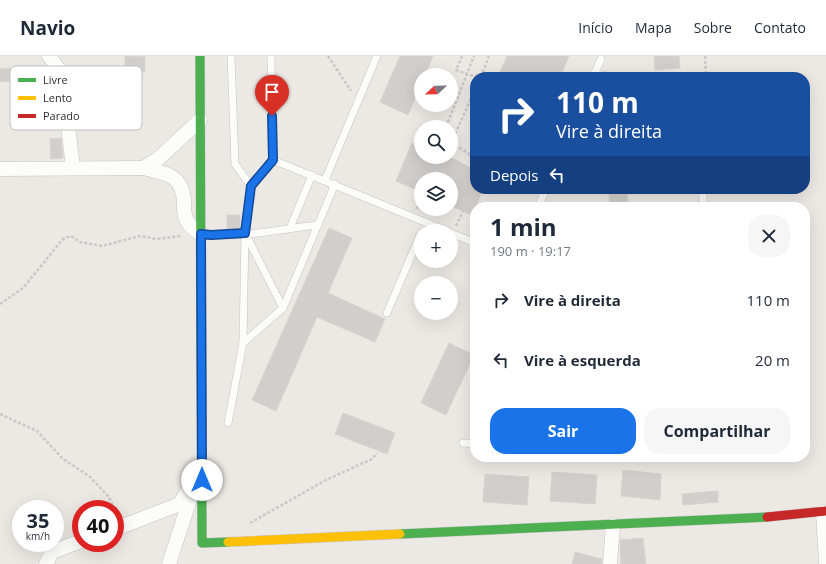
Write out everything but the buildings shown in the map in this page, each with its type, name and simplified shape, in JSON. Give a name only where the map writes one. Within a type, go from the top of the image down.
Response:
[{"type":"street","points":[[49,56],[56,66]]},
{"type":"street","points":[[200,56],[202,543],[751,519],[824,511],[826,562]]},
{"type":"street","points":[[143,168],[158,159],[200,120]]},
{"type":"street","points":[[69,130],[73,168]]},
{"type":"street","points":[[0,169],[143,168],[166,173],[177,181],[184,192],[184,215],[189,225],[201,234]]},
{"type":"street","points":[[124,525],[180,504],[202,464]]},
{"type":"street","points":[[169,564],[202,464]]},
{"type":"street","points":[[610,564],[613,525]]},
{"type":"street","points":[[46,564],[52,552],[72,544]]},
{"type":"lane","points":[[231,56],[235,164],[251,186]]},
{"type":"lane","points":[[325,180],[377,56]]},
{"type":"lane","points":[[228,423],[243,343],[245,233],[251,186],[273,160],[271,57]]},
{"type":"lane","points":[[596,72],[601,59]]},
{"type":"lane","points":[[273,160],[431,224]]},
{"type":"lane","points":[[290,228],[312,175]]},
{"type":"lane","points":[[243,343],[283,308],[334,184]]},
{"type":"lane","points":[[201,234],[211,235],[245,233],[318,225]]},
{"type":"lane","points":[[245,233],[283,308]]},
{"type":"lane","points":[[458,236],[470,241]]},
{"type":"lane","points":[[387,313],[414,249]]},
{"type":"lane","points":[[462,443],[470,444]]},
{"type":"path","points":[[328,56],[358,102]]},
{"type":"path","points":[[462,56],[456,70],[470,75]]},
{"type":"path","points":[[449,120],[474,56]]},
{"type":"path","points":[[483,72],[489,56]]},
{"type":"path","points":[[705,56],[706,72]]},
{"type":"path","points":[[458,127],[470,101]]},
{"type":"path","points":[[458,147],[470,155]]},
{"type":"path","points":[[455,224],[463,211]]},
{"type":"path","points":[[0,304],[23,288],[63,239],[71,236],[80,242],[102,246],[140,236],[157,239],[201,234]]},
{"type":"path","points":[[0,414],[37,431],[63,459],[89,476],[110,500]]},
{"type":"path","points":[[232,542],[244,527],[326,480],[372,459],[377,453]]},
{"type":"traffic: fast","points":[[200,56],[202,543],[228,542]]},
{"type":"traffic: fast","points":[[400,534],[767,517]]},
{"type":"traffic: slow","points":[[228,542],[400,534]]},
{"type":"traffic: jam","points":[[767,517],[826,511]]},
{"type":"route","points":[[202,480],[201,234],[211,235],[245,233],[251,186],[273,160],[272,116]]}]
